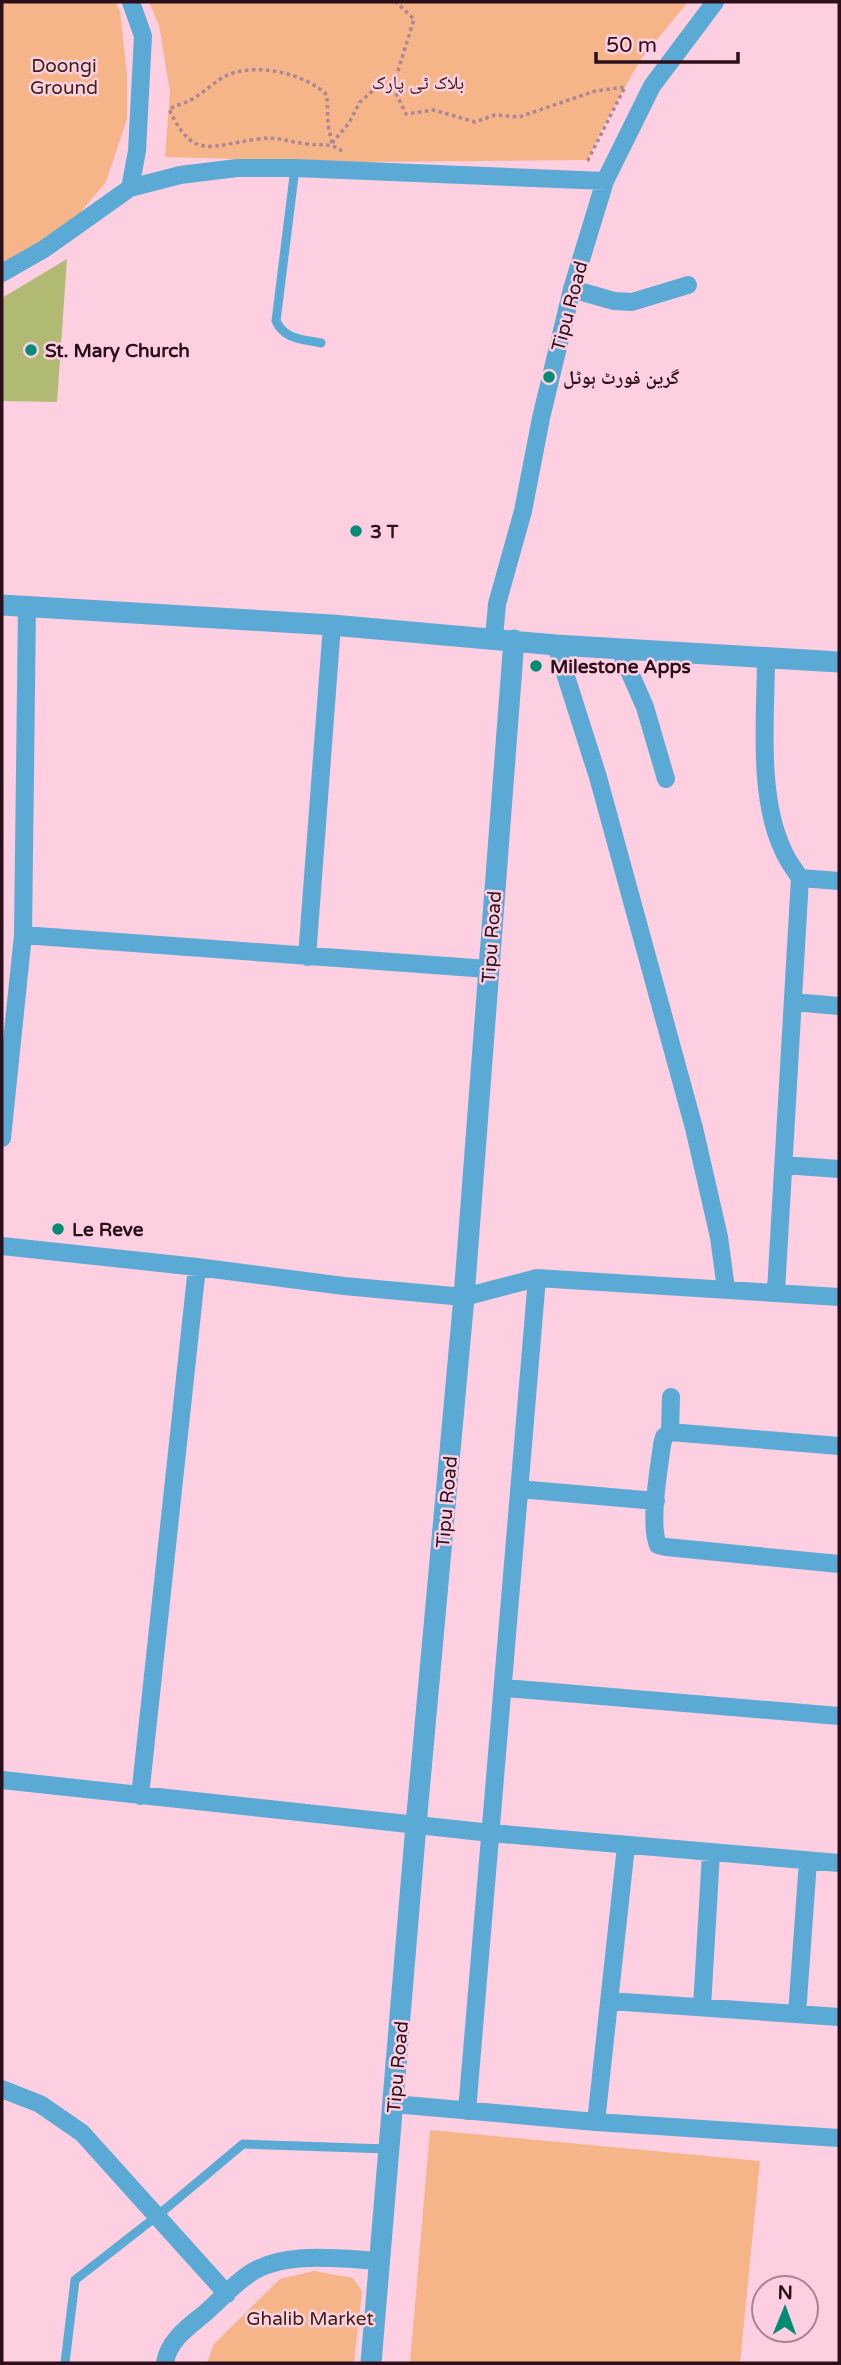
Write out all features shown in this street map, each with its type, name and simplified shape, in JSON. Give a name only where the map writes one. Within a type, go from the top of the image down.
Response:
[{"type":"street","points":[[131,2],[143,36],[137,151],[131,188]]},
{"type":"street","name":"Tipu Road","points":[[371,2363],[464,1297],[488,969],[504,639],[498,604],[523,511],[541,418],[572,289],[605,181],[652,86],[715,2]]},
{"type":"street","points":[[2,273],[44,249],[131,188],[180,175],[237,168],[295,168],[605,181]]},
{"type":"street","points":[[572,289],[614,301],[632,302],[688,285]]},
{"type":"street","points":[[2,605],[332,625],[556,645],[839,662]]},
{"type":"street","points":[[2,1138],[23,935],[27,607]]},
{"type":"street","points":[[307,957],[332,625]]},
{"type":"street","points":[[556,645],[597,777],[694,1128],[719,1237],[726,1289]]},
{"type":"street","points":[[620,648],[645,707],[666,779]]},
{"type":"street","points":[[766,656],[766,757],[770,809],[782,849],[800,878],[776,1292]]},
{"type":"street","points":[[800,878],[839,881]]},
{"type":"street","points":[[23,935],[488,969]]},
{"type":"street","points":[[793,1002],[839,1006]]},
{"type":"street","points":[[784,1165],[839,1169]]},
{"type":"street","points":[[2,1246],[344,1286],[464,1297],[537,1278],[839,1297]]},
{"type":"street","points":[[140,1796],[197,1267]]},
{"type":"street","points":[[467,2111],[537,1278]]},
{"type":"street","points":[[670,1432],[671,1397]]},
{"type":"street","points":[[839,1446],[670,1432],[664,1437],[662,1445],[655,1538],[657,1545],[839,1564]]},
{"type":"street","points":[[519,1489],[656,1501]]},
{"type":"street","points":[[504,1688],[839,1716]]},
{"type":"street","points":[[2,1780],[491,1833],[839,1863]]},
{"type":"street","points":[[596,2122],[626,1846]]},
{"type":"street","points":[[702,2007],[711,1853]]},
{"type":"street","points":[[797,2014],[808,1860]]},
{"type":"street","points":[[610,2001],[839,2017]]},
{"type":"street","points":[[2,2089],[40,2104],[82,2133],[227,2294]]},
{"type":"street","points":[[394,2104],[596,2122],[839,2138]]},
{"type":"street","points":[[165,2363],[175,2340],[249,2274],[272,2263],[316,2257],[381,2261]]},
{"type":"lane","points":[[295,168],[276,321],[281,331],[289,336],[321,343]]},
{"type":"lane","points":[[65,2363],[75,2280],[243,2144],[390,2149]]},
{"type":"path","points":[[396,2],[414,19],[393,87],[406,114],[434,110],[475,122],[495,116],[519,117],[596,91],[625,87],[587,160],[574,160]]},
{"type":"path","points":[[250,71],[276,72],[317,85],[327,95],[332,144],[307,144],[279,138],[258,139],[218,148],[193,144],[179,131],[169,109],[192,99],[230,74],[250,71]]},
{"type":"path","points":[[332,144],[349,123],[360,102],[376,88],[393,87]]},
{"type":"green space","name":"Doongi Ground","points":[[2,2],[116,2],[120,12],[127,74],[127,119],[106,182],[59,238],[2,268]]},
{"type":"green space","name":"بلاک ٹی پارک","points":[[149,2],[688,2],[641,59],[602,128],[588,160],[356,162],[165,157],[170,92],[159,25]]},
{"type":"green space","points":[[430,2130],[760,2161],[740,2363],[410,2363]]},
{"type":"green space","name":"Ghalib Market","points":[[314,2271],[353,2278],[362,2291],[354,2363],[207,2363],[214,2344],[280,2279]]},
{"type":"building","name":"St. Mary Church","points":[[67,259],[57,402],[2,401],[2,298]]},
{"type":"place","name":"St. Mary Church","points":[[31,350]]},
{"type":"place","name":"گرین فورٹ ہوٹل","points":[[549,377]]},
{"type":"place","name":"3 T","points":[[356,531]]},
{"type":"place","name":"Milestone Apps","points":[[536,666]]},
{"type":"place","name":"Le Reve","points":[[58,1229]]}]
